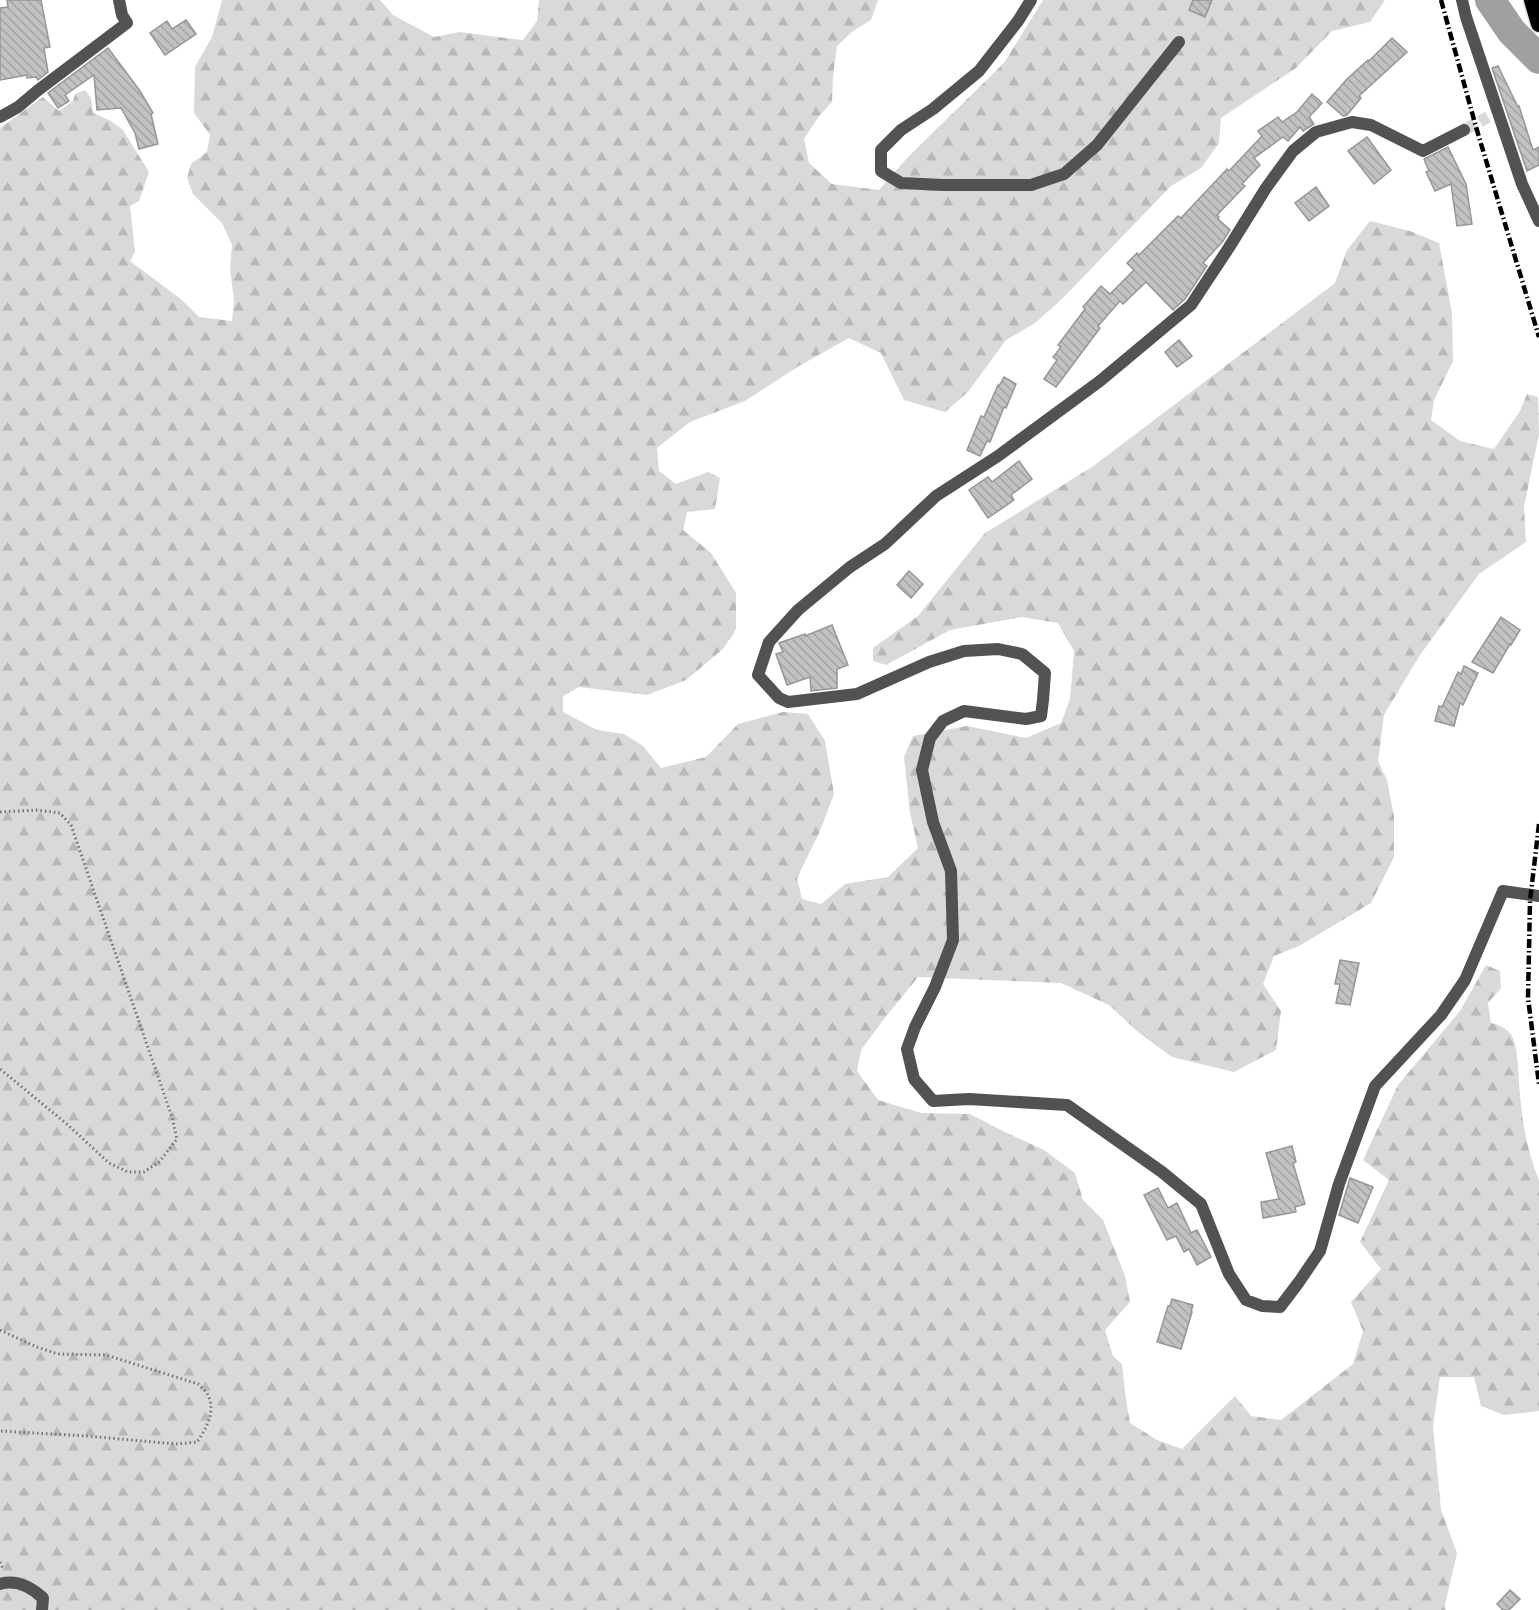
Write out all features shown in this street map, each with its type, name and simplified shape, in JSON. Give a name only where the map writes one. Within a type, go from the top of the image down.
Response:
[{"type":"highway","points":[[1532,0],[1539,24]]},
{"type":"street","points":[[0,117],[18,107],[127,23],[122,15],[119,0]]},
{"type":"street","points":[[1031,0],[1018,21],[979,71],[933,109],[901,130],[881,150],[881,171],[901,183],[944,185],[1031,185],[1064,174],[1097,145],[1179,42]]},
{"type":"street","points":[[1462,0],[1493,115],[1539,221]]},
{"type":"street","points":[[1464,130],[1423,151],[1371,125],[1362,123],[1352,122],[1316,132],[1293,152],[1266,188],[1191,305],[1100,381],[998,456],[936,496],[885,544],[849,567],[798,610],[770,642],[758,675],[779,698],[788,702],[857,694],[928,662],[964,651],[998,649],[1022,654],[1045,673],[1041,716],[1026,719],[964,711],[943,721],[930,738],[922,770],[933,822],[951,871],[953,940],[935,987],[915,1026],[907,1050],[914,1079],[933,1101],[969,1099],[1067,1106],[1162,1172],[1201,1204],[1229,1274],[1246,1300],[1262,1306],[1280,1306],[1320,1251],[1339,1184],[1375,1086],[1441,1015],[1465,980],[1503,891],[1539,896]]},
{"type":"street","points":[[0,1584],[9,1581],[32,1588],[43,1598],[42,1610]]},
{"type":"path","points":[[0,812],[36,810],[60,813],[71,825],[172,1117],[177,1139],[159,1162],[152,1167],[144,1172],[128,1172],[109,1163],[68,1125],[0,1069]]},
{"type":"path","points":[[0,1330],[58,1354],[106,1355],[198,1384],[208,1395],[211,1413],[205,1431],[197,1442],[176,1444],[0,1431]]},
{"type":"green space","points":[[222,0],[380,0],[393,15],[434,37],[459,32],[523,40],[537,21],[539,0],[878,0],[871,20],[853,31],[837,46],[832,102],[819,116],[804,139],[809,163],[832,184],[879,190],[908,157],[1004,63],[1043,0],[1385,0],[1370,22],[1332,31],[1296,68],[1221,118],[1219,143],[1201,168],[1171,186],[1062,299],[1035,323],[1006,340],[968,392],[945,412],[904,400],[881,353],[849,338],[799,366],[745,401],[690,422],[657,448],[659,471],[676,484],[708,472],[720,478],[715,509],[687,512],[683,530],[711,553],[736,593],[736,629],[723,649],[686,680],[647,695],[579,687],[563,696],[563,712],[597,730],[624,734],[643,746],[661,768],[706,757],[738,724],[783,712],[808,714],[825,741],[834,794],[820,831],[797,878],[802,899],[821,904],[845,884],[888,877],[918,848],[910,813],[904,757],[913,736],[967,726],[1026,738],[1061,723],[1070,699],[1074,651],[1058,623],[1022,617],[950,630],[886,665],[873,661],[873,648],[918,616],[985,533],[1092,467],[1335,283],[1347,250],[1370,221],[1410,231],[1439,243],[1452,313],[1453,361],[1434,400],[1431,420],[1460,441],[1494,449],[1520,411],[1527,394],[1538,397],[1539,434],[1524,507],[1526,542],[1479,574],[1420,655],[1384,715],[1378,761],[1387,780],[1394,816],[1394,857],[1371,903],[1299,946],[1274,956],[1263,984],[1281,1011],[1276,1050],[1234,1072],[1172,1057],[1138,1032],[1109,1005],[1061,983],[918,977],[861,1050],[857,1071],[878,1100],[921,1113],[970,1114],[1044,1150],[1075,1173],[1083,1200],[1103,1220],[1125,1276],[1130,1302],[1105,1330],[1113,1356],[1122,1364],[1130,1423],[1157,1440],[1182,1449],[1235,1396],[1251,1416],[1281,1420],[1353,1364],[1363,1331],[1351,1302],[1381,1269],[1360,1242],[1389,1180],[1363,1160],[1398,1085],[1460,1011],[1486,965],[1500,971],[1501,988],[1488,1003],[1491,1023],[1504,1028],[1513,1038],[1524,1127],[1539,1180],[1539,1411],[1504,1415],[1481,1406],[1474,1377],[1440,1377],[1433,1426],[1441,1510],[1457,1553],[1445,1605],[1446,1610],[0,1610],[0,128],[43,97],[59,111],[73,101],[75,94],[85,90],[91,98],[93,113],[111,121],[123,130],[149,172],[139,201],[130,206],[135,252],[130,261],[182,300],[199,317],[232,321],[234,300],[230,269],[232,245],[222,223],[193,194],[187,178],[191,164],[207,152],[210,135],[194,113],[195,67],[212,37]]},
{"type":"building","points":[[7,0],[41,0],[50,47],[44,48],[48,72],[38,80],[36,77],[27,78],[27,75],[0,80],[0,8],[8,7]]},
{"type":"building","points":[[1193,0],[1212,0],[1205,17],[1189,10]]},
{"type":"building","points":[[186,20],[196,34],[165,55],[150,33],[167,21],[172,29]]},
{"type":"building","points":[[1392,38],[1407,52],[1359,96],[1361,98],[1347,115],[1343,116],[1327,102],[1347,79]]},
{"type":"building","points":[[108,48],[140,91],[153,113],[151,114],[158,144],[139,149],[135,133],[121,108],[97,110],[94,75],[65,95],[69,101],[58,108],[48,93]]},
{"type":"building","points":[[1498,66],[1519,106],[1533,150],[1539,147],[1539,165],[1527,171],[1492,68]]},
{"type":"building","points":[[1312,94],[1322,103],[1309,117],[1314,124],[1303,131],[1300,127],[1288,141],[1283,137],[1254,158],[1260,165],[1242,184],[1245,186],[1217,215],[1218,219],[1230,230],[1203,263],[1207,266],[1185,299],[1173,310],[1146,282],[1123,304],[1120,301],[1098,326],[1100,328],[1056,387],[1044,379],[1057,360],[1053,357],[1061,347],[1058,345],[1085,309],[1083,307],[1101,286],[1110,294],[1134,270],[1127,263],[1137,253],[1139,255],[1178,216],[1181,218],[1227,169],[1229,171],[1262,136],[1258,131],[1278,117],[1282,122],[1297,112]]},
{"type":"building","points":[[1367,137],[1391,170],[1374,184],[1348,151]]},
{"type":"building","points":[[1448,147],[1466,184],[1472,224],[1457,226],[1451,184],[1435,191],[1426,172],[1429,171],[1424,159]]},
{"type":"building","points":[[1316,187],[1329,206],[1309,221],[1295,203]]},
{"type":"building","points":[[1179,340],[1192,356],[1177,367],[1165,352]]},
{"type":"building","points":[[1004,377],[1016,384],[990,442],[987,441],[980,456],[967,450],[981,416],[984,417]]},
{"type":"building","points":[[1019,461],[1032,479],[1011,495],[1014,500],[988,518],[969,490],[988,477],[992,482]]},
{"type":"building","points":[[909,571],[923,584],[911,598],[897,585]]},
{"type":"building","points":[[1501,617],[1520,630],[1493,673],[1472,662]]},
{"type":"building","points":[[832,625],[848,665],[837,669],[837,688],[811,691],[810,677],[787,685],[776,654],[783,652],[779,643]]},
{"type":"building","points":[[1464,666],[1478,673],[1463,705],[1460,703],[1454,726],[1435,721],[1439,706],[1442,707],[1458,672],[1461,674]]},
{"type":"building","points":[[1340,960],[1359,963],[1350,1005],[1336,1003],[1340,984],[1335,984]]},
{"type":"building","points":[[1292,1146],[1296,1162],[1293,1163],[1305,1204],[1295,1207],[1296,1212],[1263,1218],[1261,1202],[1279,1199],[1266,1153]]},
{"type":"building","points":[[1350,1178],[1373,1187],[1358,1223],[1339,1215]]},
{"type":"building","points":[[1158,1188],[1168,1208],[1177,1203],[1191,1233],[1197,1230],[1211,1257],[1197,1265],[1189,1249],[1184,1252],[1176,1236],[1167,1240],[1144,1195]]},
{"type":"building","points":[[1172,1299],[1193,1305],[1181,1349],[1157,1342]]},
{"type":"building","points":[[1510,1590],[1520,1599],[1509,1610],[1503,1610],[1497,1604]]},
{"type":"waterway","points":[[1490,0],[1512,32],[1539,59]]},
{"type":"tunnel","points":[[1464,130],[1488,117]]},
{"type":"railway","points":[[1441,0],[1476,127],[1539,337]]},
{"type":"railway","points":[[1539,824],[1530,901],[1528,998],[1539,1084]]}]
